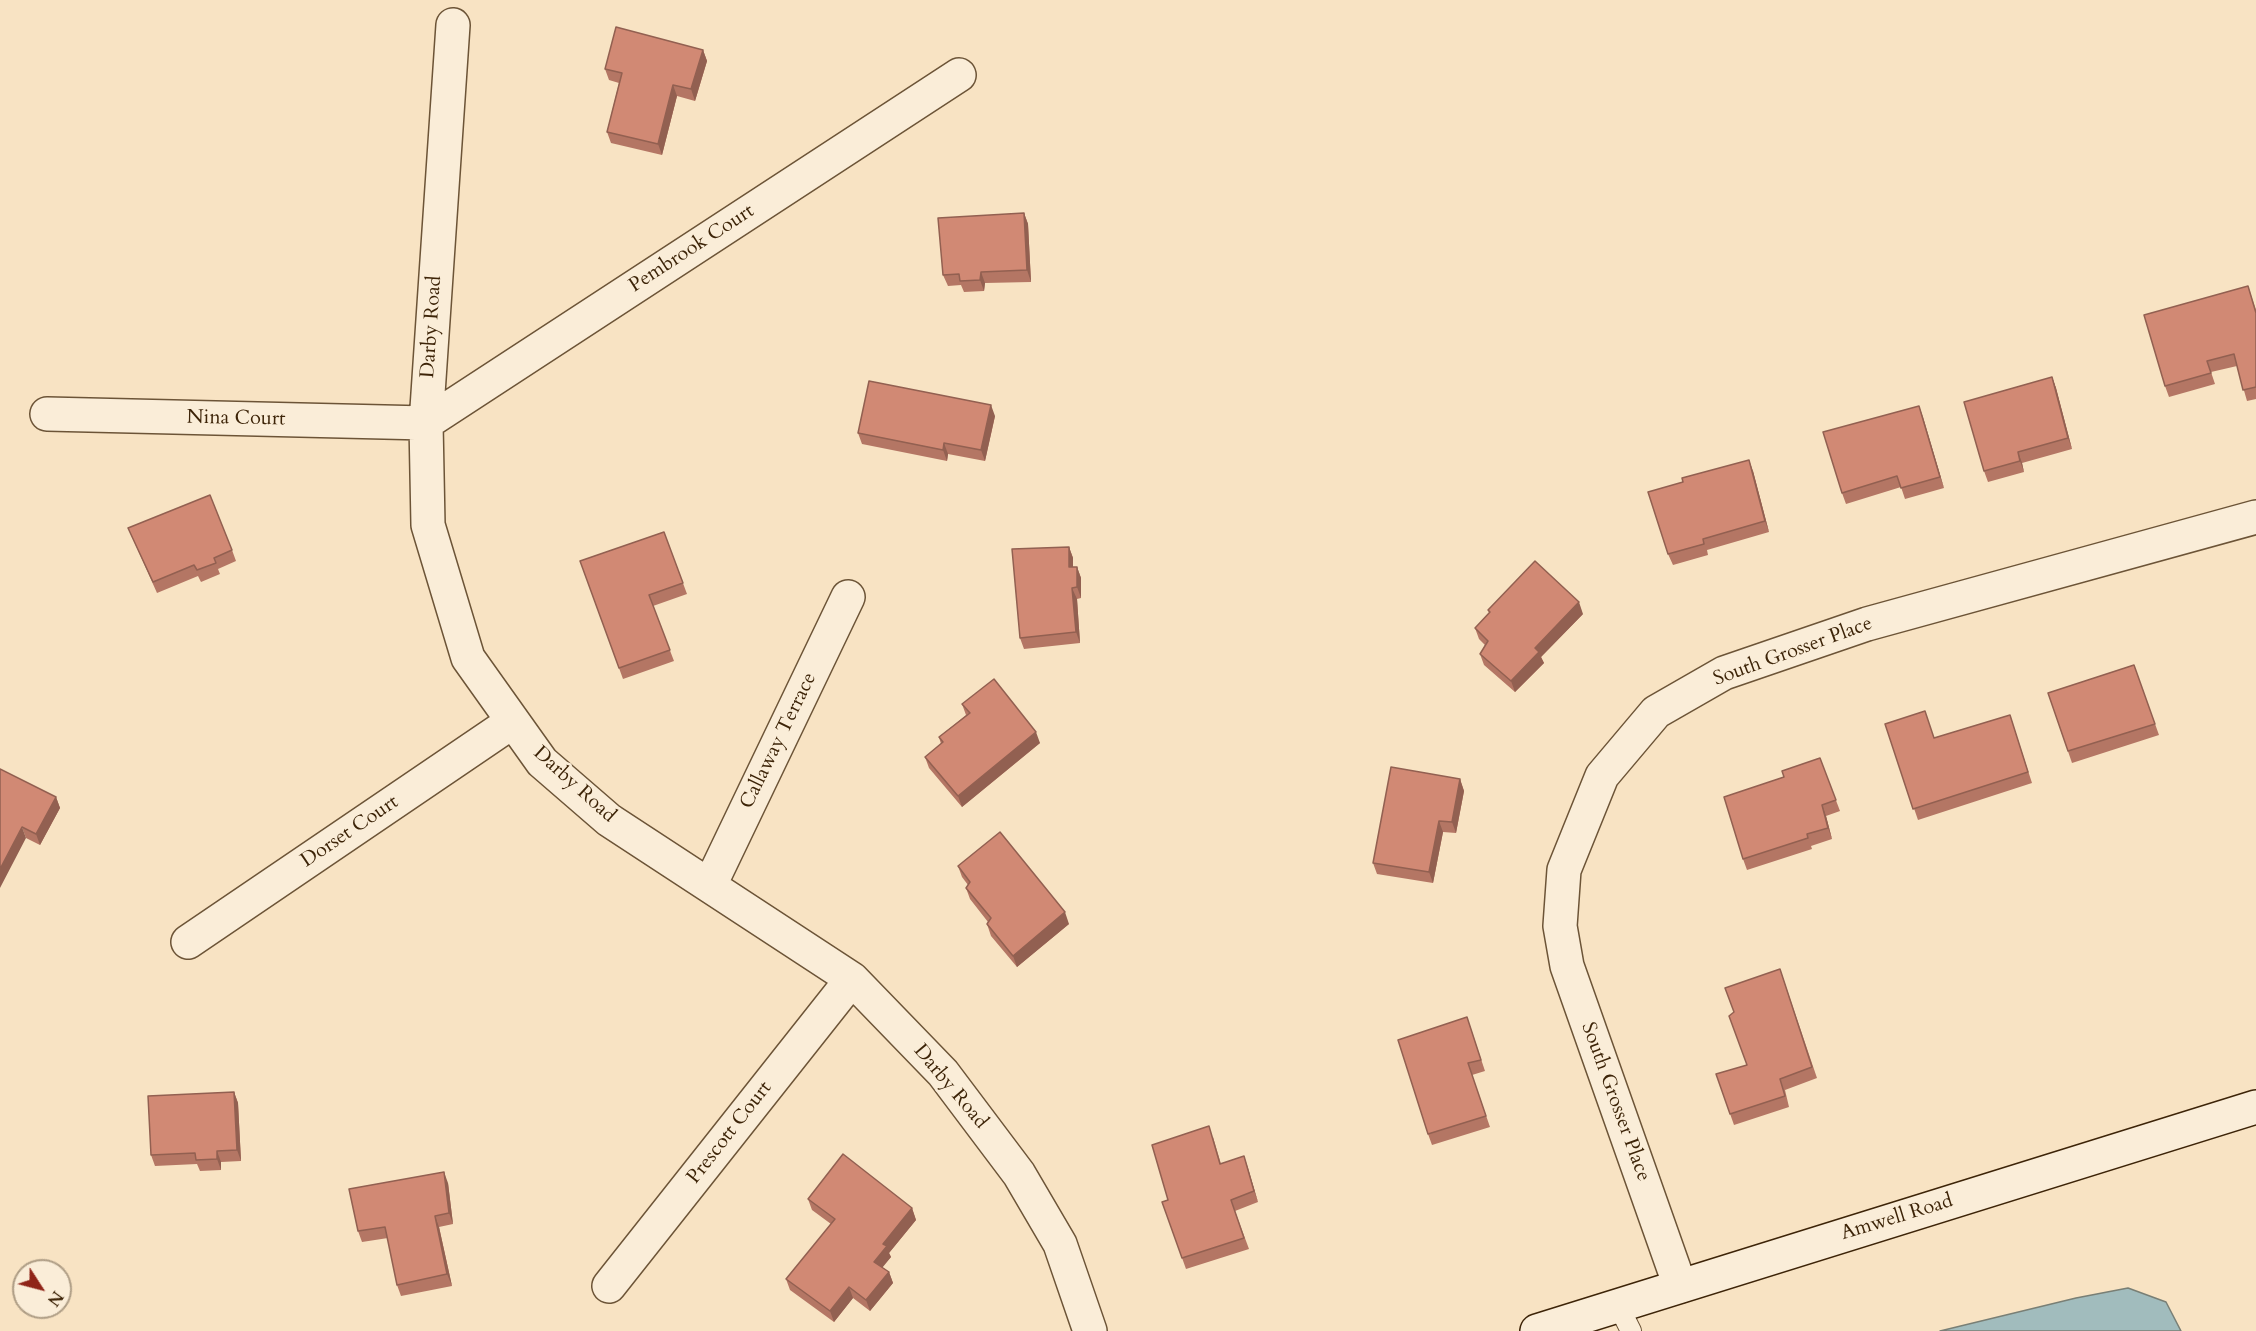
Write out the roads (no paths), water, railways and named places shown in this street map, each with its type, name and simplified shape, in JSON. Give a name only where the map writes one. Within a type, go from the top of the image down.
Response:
[{"type":"street","name":"Darby Road","points":[[453,25],[426,423],[428,525],[468,658],[542,762],[609,820],[852,979],[943,1073],[1019,1174],[1060,1244],[1090,1331]]},
{"type":"street","name":"Pembrook Court","points":[[426,423],[959,75]]},
{"type":"street","name":"Nina Court","points":[[47,414],[426,423]]},
{"type":"street","name":"South Grosser Place","points":[[1680,1286],[1567,966],[1560,926],[1564,870],[1602,776],[1656,712],[1724,673],[1867,624],[2256,517]]},
{"type":"street","name":"Callaway Terrace","points":[[710,885],[848,597]]},
{"type":"street","name":"Dorset Court","points":[[188,942],[512,722]]},
{"type":"street","name":"Prescott Court","points":[[609,1287],[852,979]]},
{"type":"street","name":"Amwell Road","points":[[1537,1331],[1622,1322],[1680,1286],[2256,1107]]},
{"type":"water","points":[[2128,1288],[2166,1302],[2181,1331],[1940,1331],[2076,1298]]}]
